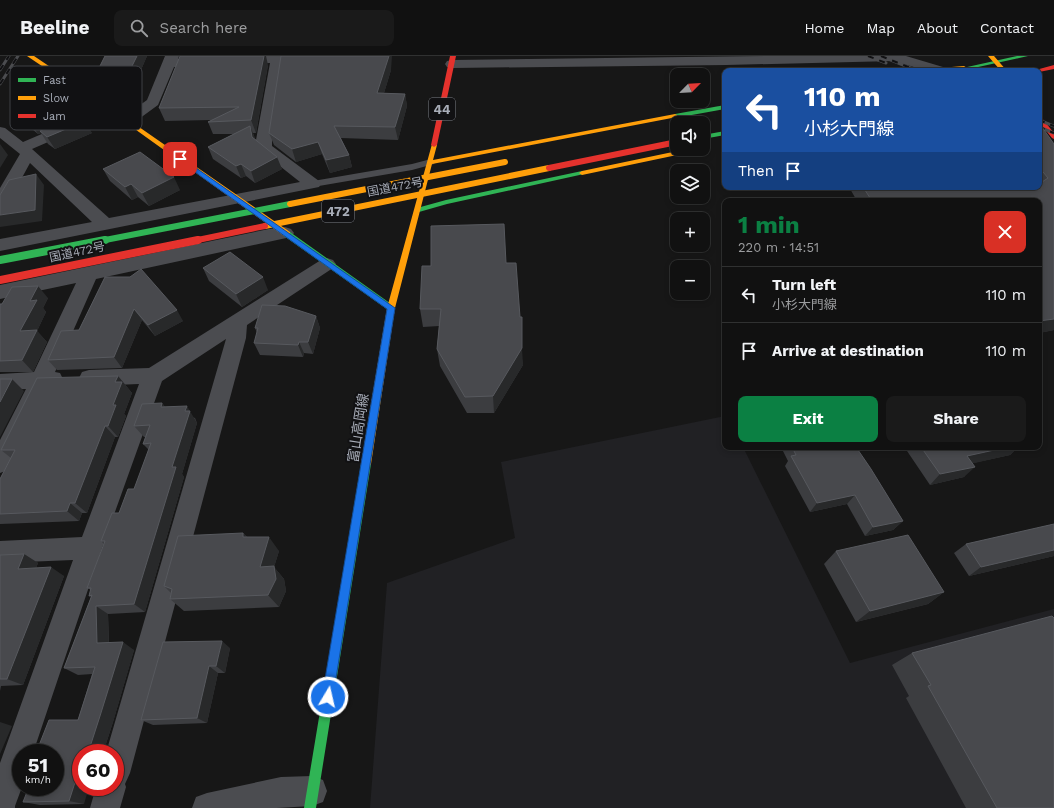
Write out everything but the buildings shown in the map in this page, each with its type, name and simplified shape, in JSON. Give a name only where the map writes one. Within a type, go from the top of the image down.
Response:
[{"type":"main road","points":[[30,56],[44,66]]},
{"type":"main road","points":[[964,68],[994,59],[1025,56]]},
{"type":"main road","points":[[994,59],[1002,68]]},
{"type":"main road","name":"富山高岡線","points":[[311,800],[391,308],[431,162],[452,60]]},
{"type":"main road","points":[[1042,70],[1054,67]]},
{"type":"main road","points":[[431,162],[722,107]]},
{"type":"main road","points":[[1042,122],[1054,137]]},
{"type":"main road","points":[[140,130],[391,308]]},
{"type":"main road","points":[[710,135],[722,133]]},
{"type":"main road","name":"国道472号","points":[[0,280],[670,143]]},
{"type":"main road","points":[[419,210],[461,199],[670,155]]},
{"type":"main road","name":"国道472号","points":[[0,260],[514,160]]},
{"type":"street","points":[[142,110],[153,102],[171,60],[352,56]]},
{"type":"street","points":[[278,57],[264,140],[265,148],[313,184]]},
{"type":"street","points":[[452,60],[895,57],[927,68]]},
{"type":"street","points":[[0,203],[24,151],[68,130]]},
{"type":"street","points":[[0,131],[106,224]]},
{"type":"street","points":[[0,245],[313,184]]},
{"type":"street","points":[[0,292],[269,235],[285,233]]},
{"type":"street","points":[[0,382],[41,379],[153,376],[327,264]]},
{"type":"street","points":[[0,463],[41,379],[89,274]]},
{"type":"street","points":[[123,744],[236,338],[237,321]]},
{"type":"street","points":[[0,806],[90,548],[153,376]]},
{"type":"street","points":[[0,552],[90,548]]},
{"type":"street","points":[[207,808],[281,792],[311,800]]},
{"type":"street","points":[[105,808],[108,796]]},
{"type":"lane","points":[[313,184],[412,167],[431,162]]},
{"type":"shaded area","points":[[722,417],[722,450],[744,450],[850,663],[1054,609],[1054,808],[370,808],[387,583],[515,538],[501,462]]},
{"type":"railway","points":[[0,70],[9,56]]},
{"type":"railway","points":[[12,66],[18,56]]},
{"type":"railway","points":[[868,56],[886,63]]},
{"type":"railway","points":[[881,56],[911,68]]},
{"type":"railway","points":[[0,84],[10,68]]},
{"type":"railway","points":[[1042,121],[1054,126]]},
{"type":"railway","points":[[1042,128],[1054,133]]},
{"type":"traffic: fast","points":[[967,68],[1025,56]]},
{"type":"traffic: fast","points":[[675,116],[722,108]]},
{"type":"traffic: fast","points":[[710,136],[722,134]]},
{"type":"traffic: fast","points":[[419,210],[446,202],[582,173]]},
{"type":"traffic: fast","points":[[0,260],[290,204]]},
{"type":"traffic: fast","points":[[287,234],[391,308]]},
{"type":"traffic: fast","points":[[310,808],[366,464]]},
{"type":"traffic: slow","points":[[30,56],[45,66]]},
{"type":"traffic: slow","points":[[991,56],[1001,68]]},
{"type":"traffic: slow","points":[[431,162],[670,117]]},
{"type":"traffic: slow","points":[[140,130],[287,234]]},
{"type":"traffic: slow","points":[[366,464],[391,308],[434,145]]},
{"type":"traffic: slow","points":[[582,173],[670,154]]},
{"type":"traffic: slow","points":[[290,204],[505,162]]},
{"type":"traffic: slow","points":[[265,226],[549,168]]},
{"type":"traffic: jam","points":[[434,145],[453,56]]},
{"type":"traffic: jam","points":[[1042,70],[1054,67]]},
{"type":"traffic: jam","points":[[1042,122],[1054,137]]},
{"type":"traffic: jam","points":[[549,168],[670,143]]},
{"type":"traffic: jam","points":[[0,280],[265,226]]},
{"type":"route","points":[[180,159],[391,308],[328,697]]}]
